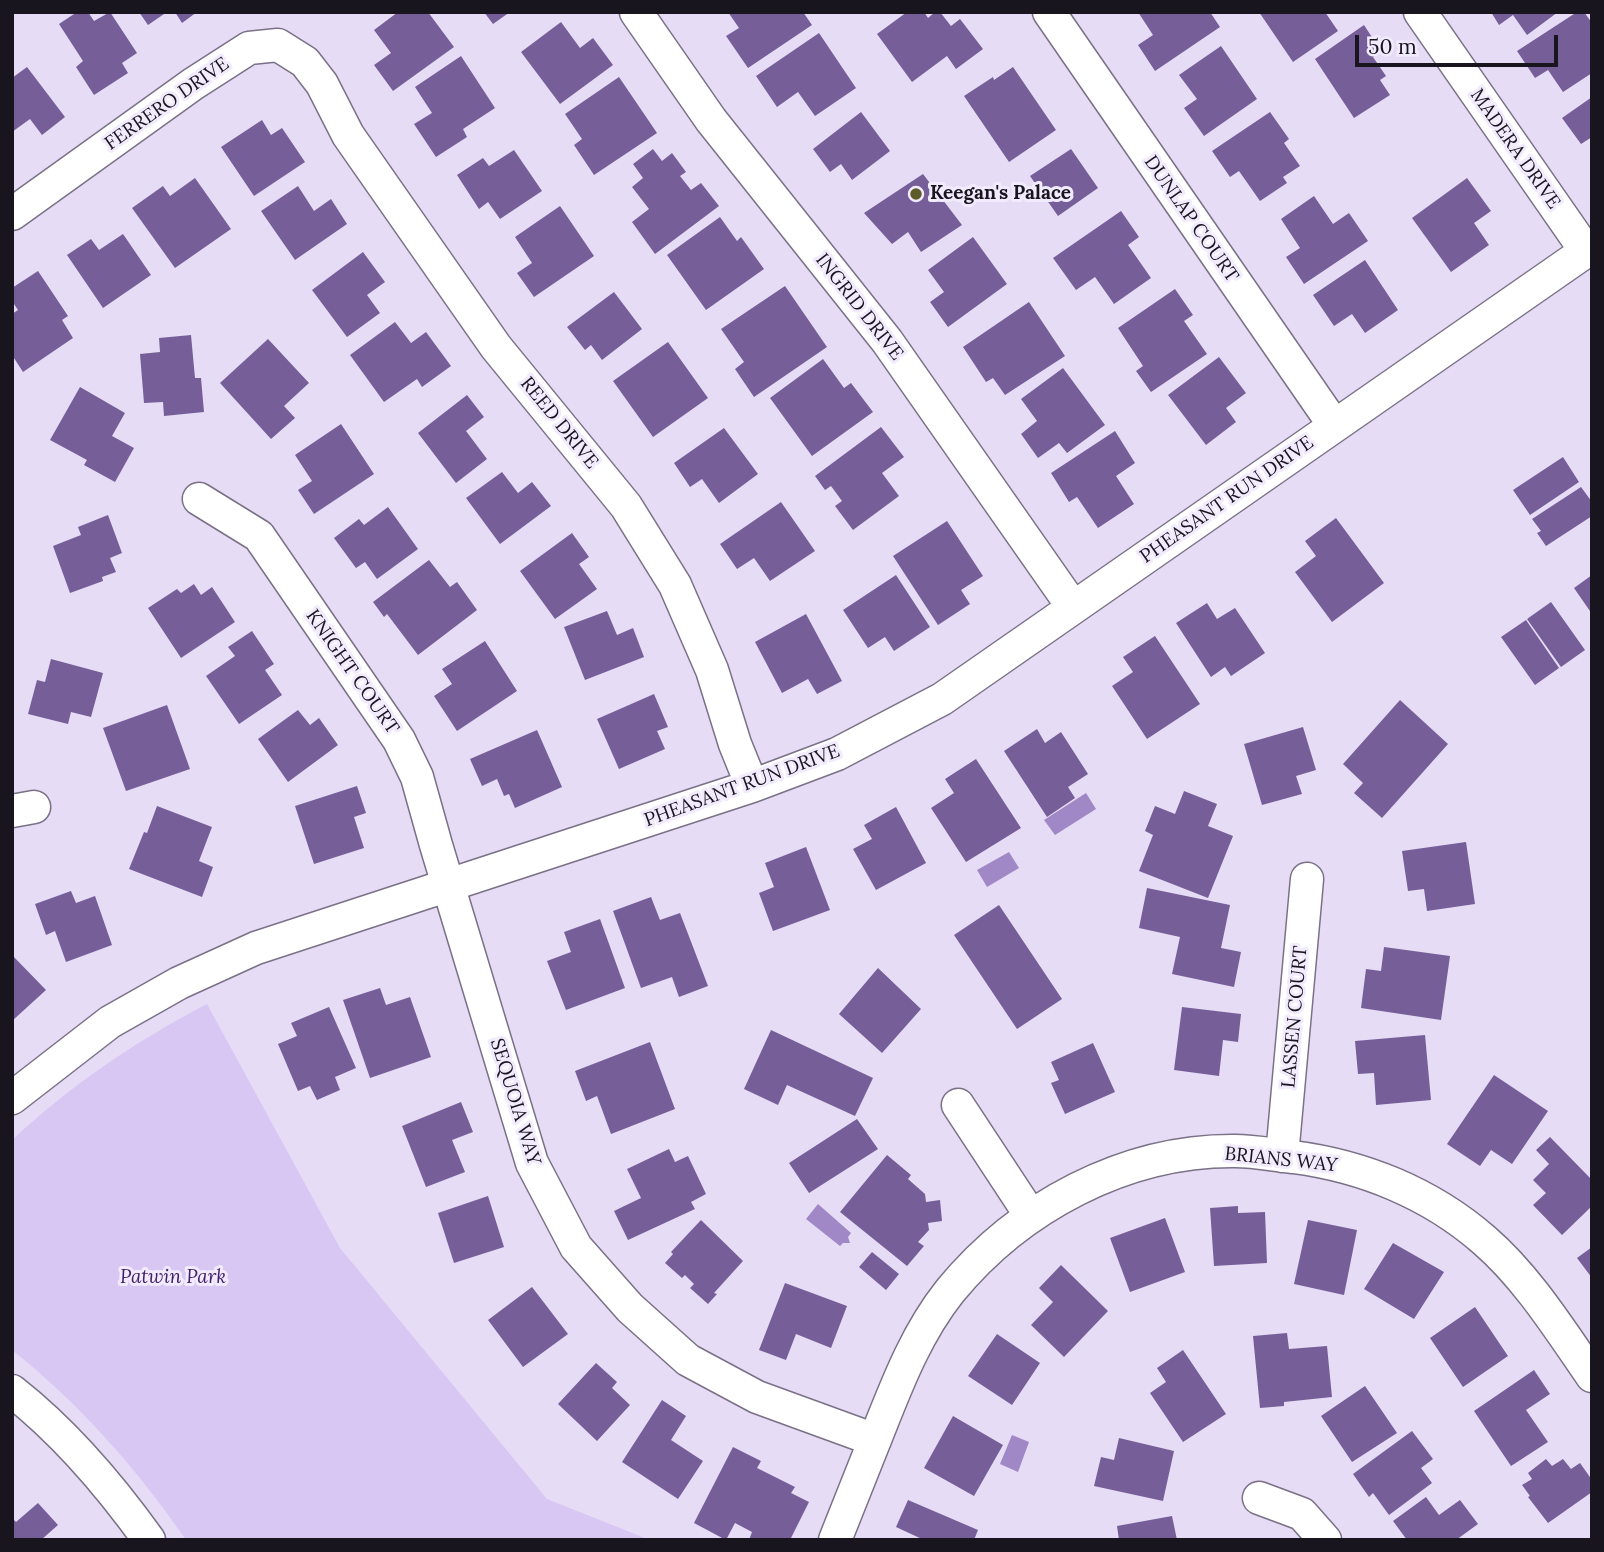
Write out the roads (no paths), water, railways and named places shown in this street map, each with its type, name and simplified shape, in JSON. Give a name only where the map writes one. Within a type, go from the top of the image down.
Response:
[{"type":"street","name":"INGRID DRIVE","points":[[636,12],[711,120],[887,341],[1073,607]]},
{"type":"street","name":"DUNLAP COURT","points":[[1049,12],[1334,425]]},
{"type":"street","name":"MADERA DRIVE","points":[[1420,12],[1589,249]]},
{"type":"street","name":"FERRERO DRIVE","points":[[12,214],[193,84],[249,48],[278,45],[304,62],[322,84]]},
{"type":"street","name":"REED DRIVE","points":[[322,84],[348,135],[496,347],[626,506],[661,562],[675,585],[712,670],[735,744],[752,786]]},
{"type":"street","name":"PHEASANT RUN DRIVE","points":[[12,1098],[110,1022],[179,983],[256,948],[752,786],[837,754],[942,699],[1589,249]]},
{"type":"street","name":"KNIGHT COURT","points":[[199,499],[259,536],[399,740],[417,777],[449,884]]},
{"type":"street","name":"LASSEN COURT","points":[[1282,1156],[1307,879]]},
{"type":"street","name":"SEQUOIA WAY","points":[[449,884],[532,1163],[576,1247],[630,1308],[688,1360],[757,1396],[875,1440]]},
{"type":"street","points":[[958,1105],[1031,1216]]},
{"type":"street","name":"BRIANS WAY","points":[[835,1540],[911,1352],[932,1317],[969,1270],[999,1241],[1031,1216],[1098,1179],[1159,1160],[1235,1151],[1331,1162],[1380,1177],[1456,1219],[1485,1240],[1521,1279],[1592,1376]]},
{"type":"street","points":[[12,1391],[80,1456],[149,1540]]},
{"type":"street","points":[[1259,1498],[1302,1514],[1325,1540]]},
{"type":"place","name":"Keegan's Palace","points":[[916,194]]},
{"type":"park label","name":"Patwin Park","points":[[173,1278]]}]
